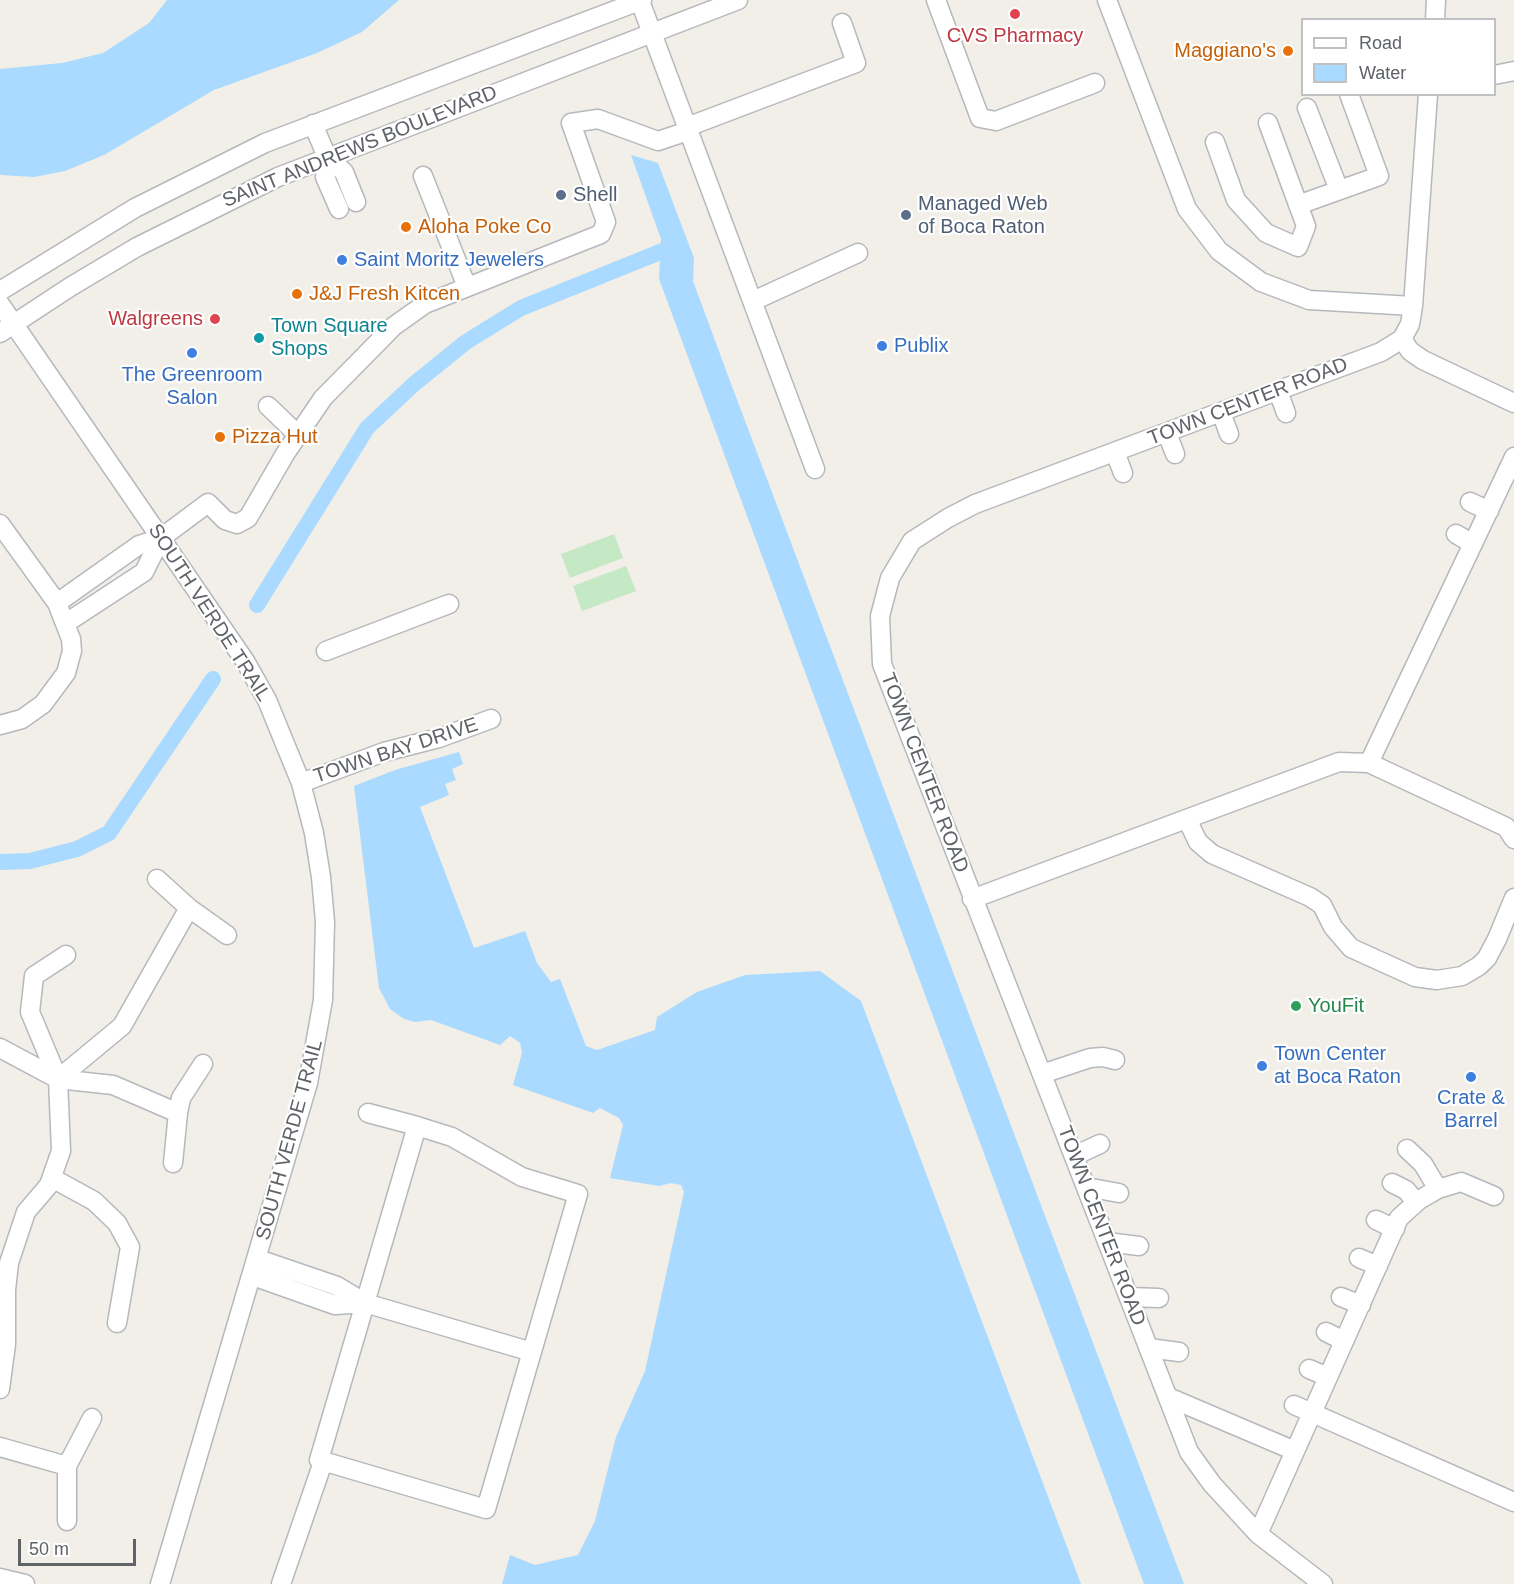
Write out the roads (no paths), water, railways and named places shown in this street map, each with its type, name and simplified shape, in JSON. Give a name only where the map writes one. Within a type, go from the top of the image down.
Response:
[{"type":"street","name":"SAINT ANDREWS BOULEVARD","points":[[0,291],[135,208],[265,143],[641,0]]},
{"type":"street","points":[[641,0],[651,33],[815,469]]},
{"type":"street","name":"SAINT ANDREWS BOULEVARD","points":[[7,329],[69,287],[167,231],[257,186],[327,156],[738,0]]},
{"type":"street","points":[[936,0],[980,118],[996,121],[1095,83]]},
{"type":"street","points":[[1107,0],[1187,208],[1219,251],[1261,282],[1309,300],[1413,306]]},
{"type":"street","points":[[1435,18],[1436,0]]},
{"type":"street","points":[[57,603],[139,545],[161,538],[208,503],[225,520],[237,524],[248,518],[323,398],[394,326],[425,304],[601,234],[606,222],[571,123],[598,118],[657,141],[856,63],[843,23]]},
{"type":"street","points":[[1496,74],[1514,70]]},
{"type":"street","points":[[1298,205],[1379,176],[1350,96]]},
{"type":"street","points":[[1428,96],[1413,306],[1410,324],[1402,339],[1410,351],[1423,360],[1514,403]]},
{"type":"street","points":[[1307,108],[1339,190]]},
{"type":"street","points":[[1215,142],[1236,200],[1266,233],[1298,247],[1306,225],[1268,123]]},
{"type":"street","points":[[313,124],[327,156],[344,172],[356,202]]},
{"type":"street","points":[[327,156],[325,177],[339,209]]},
{"type":"street","points":[[423,176],[467,287]]},
{"type":"street","points":[[753,301],[858,253]]},
{"type":"street","name":"SOUTH VERDE TRAIL","points":[[0,304],[7,329],[161,538],[245,661],[272,710],[301,783],[321,877],[326,955],[323,1000],[308,1083],[160,1584]]},
{"type":"street","name":"TOWN CENTER ROAD","points":[[1323,1584],[1258,1534],[1212,1484],[1190,1452],[882,664],[880,616],[890,578],[912,542],[948,518],[975,504],[1385,350],[1402,339]]},
{"type":"street","points":[[1278,391],[1286,413]]},
{"type":"street","points":[[268,406],[298,435]]},
{"type":"street","points":[[1221,412],[1229,434]]},
{"type":"street","points":[[1167,433],[1175,454]]},
{"type":"street","points":[[1115,452],[1123,473]]},
{"type":"street","points":[[1369,763],[1380,723],[1446,580],[1473,544],[1514,457]]},
{"type":"street","points":[[1470,502],[1489,511]]},
{"type":"street","points":[[0,524],[57,603],[66,622],[72,651],[70,663],[60,684],[33,712],[12,723],[0,725]]},
{"type":"street","points":[[1456,534],[1473,544]]},
{"type":"street","points":[[66,622],[144,572],[161,538]]},
{"type":"street","points":[[326,651],[449,603]]},
{"type":"street","name":"TOWN BAY DRIVE","points":[[301,783],[384,752],[439,738],[491,719]]},
{"type":"street","points":[[972,899],[1339,762],[1369,763],[1506,827],[1514,839]]},
{"type":"street","points":[[1187,819],[1198,842],[1212,854],[1310,897],[1322,905],[1333,927],[1352,948],[1415,977],[1437,980],[1462,976],[1479,966],[1497,939],[1514,898]]},
{"type":"street","points":[[157,879],[189,908],[227,935]]},
{"type":"street","points":[[58,1079],[122,1026],[189,908]]},
{"type":"street","points":[[0,1389],[6,1344],[7,1244],[26,1212],[42,1195],[52,1178],[62,1139],[58,1079],[30,1012],[34,976],[66,955]]},
{"type":"street","points":[[0,1048],[58,1079],[112,1085],[178,1113]]},
{"type":"street","points":[[1042,1074],[1090,1058],[1103,1057],[1115,1060]]},
{"type":"street","points":[[173,1163],[180,1098],[203,1064]]},
{"type":"street","points":[[369,1113],[417,1126],[473,1147],[522,1177],[578,1194],[486,1509],[319,1460],[417,1126]]},
{"type":"street","points":[[1074,1155],[1100,1144]]},
{"type":"street","points":[[1407,1149],[1423,1164],[1438,1189]]},
{"type":"street","points":[[52,1178],[94,1201],[117,1223],[130,1247],[117,1323]]},
{"type":"street","points":[[1258,1534],[1400,1218],[1416,1203],[1438,1189],[1461,1182],[1494,1196]]},
{"type":"street","points":[[1392,1183],[1406,1190],[1416,1203]]},
{"type":"street","points":[[1086,1186],[1119,1193]]},
{"type":"street","points":[[1376,1220],[1395,1229]]},
{"type":"street","points":[[1107,1242],[1139,1246]]},
{"type":"street","points":[[1359,1258],[1378,1266]]},
{"type":"street","points":[[255,1267],[337,1286],[365,1303],[532,1352]]},
{"type":"street","points":[[1129,1297],[1159,1298]]},
{"type":"street","points":[[1341,1297],[1360,1305]]},
{"type":"street","points":[[1326,1332],[1344,1341]]},
{"type":"street","points":[[1149,1348],[1179,1352]]},
{"type":"street","points":[[1309,1369],[1328,1377]]},
{"type":"street","points":[[1168,1397],[1295,1451]]},
{"type":"street","points":[[1294,1405],[1514,1502]]},
{"type":"street","points":[[67,1521],[67,1466],[92,1418]]},
{"type":"street","points":[[0,1447],[67,1466]]},
{"type":"street","points":[[281,1584],[323,1462]]},
{"type":"street","points":[[0,1578],[25,1584]]},
{"type":"water","points":[[167,0],[399,0],[362,32],[317,53],[214,90],[104,155],[65,171],[34,177],[0,175],[0,69],[62,63],[103,53],[149,23]]},
{"type":"water","points":[[631,155],[658,163],[694,258],[693,281],[730,381],[1184,1584],[1144,1584],[659,279],[661,239]]},
{"type":"water","points":[[459,752],[463,764],[452,769],[456,780],[445,784],[449,795],[420,807],[474,948],[525,931],[537,963],[551,982],[560,979],[586,1046],[597,1050],[655,1030],[657,1017],[697,992],[745,975],[820,971],[861,1001],[1081,1584],[502,1584],[510,1555],[535,1565],[578,1555],[595,1521],[616,1437],[645,1371],[684,1192],[681,1185],[671,1183],[659,1186],[610,1178],[623,1125],[619,1118],[600,1108],[593,1113],[513,1085],[522,1053],[520,1043],[510,1036],[500,1045],[431,1020],[415,1022],[404,1019],[390,1009],[379,988],[354,786],[395,770]]},
{"type":"waterway","points":[[257,605],[367,428],[414,384],[466,342],[521,308],[675,246]]},
{"type":"waterway","points":[[0,862],[30,861],[77,849],[109,833],[213,679]]},
{"type":"place","name":"CVS Pharmacy","points":[[1015,14]]},
{"type":"place","name":"Maggiano's","points":[[1288,51]]},
{"type":"place","name":"Shell","points":[[561,195]]},
{"type":"place","name":"Managed Web of Boca Raton","points":[[906,215]]},
{"type":"place","name":"Aloha Poke Co","points":[[406,227]]},
{"type":"place","name":"Saint Moritz Jewelers","points":[[342,260]]},
{"type":"place","name":"J&J Fresh Kitcen","points":[[297,294]]},
{"type":"place","name":"Walgreens","points":[[215,319]]},
{"type":"place","name":"Town Square Shops","points":[[259,338]]},
{"type":"place","name":"Publix","points":[[882,346]]},
{"type":"place","name":"The Greenroom Salon","points":[[192,353]]},
{"type":"place","name":"Pizza Hut","points":[[220,437]]},
{"type":"place","name":"YouFit","points":[[1296,1006]]},
{"type":"place","name":"Town Center at Boca Raton","points":[[1262,1066]]},
{"type":"place","name":"Crate & Barrel","points":[[1471,1077]]}]
